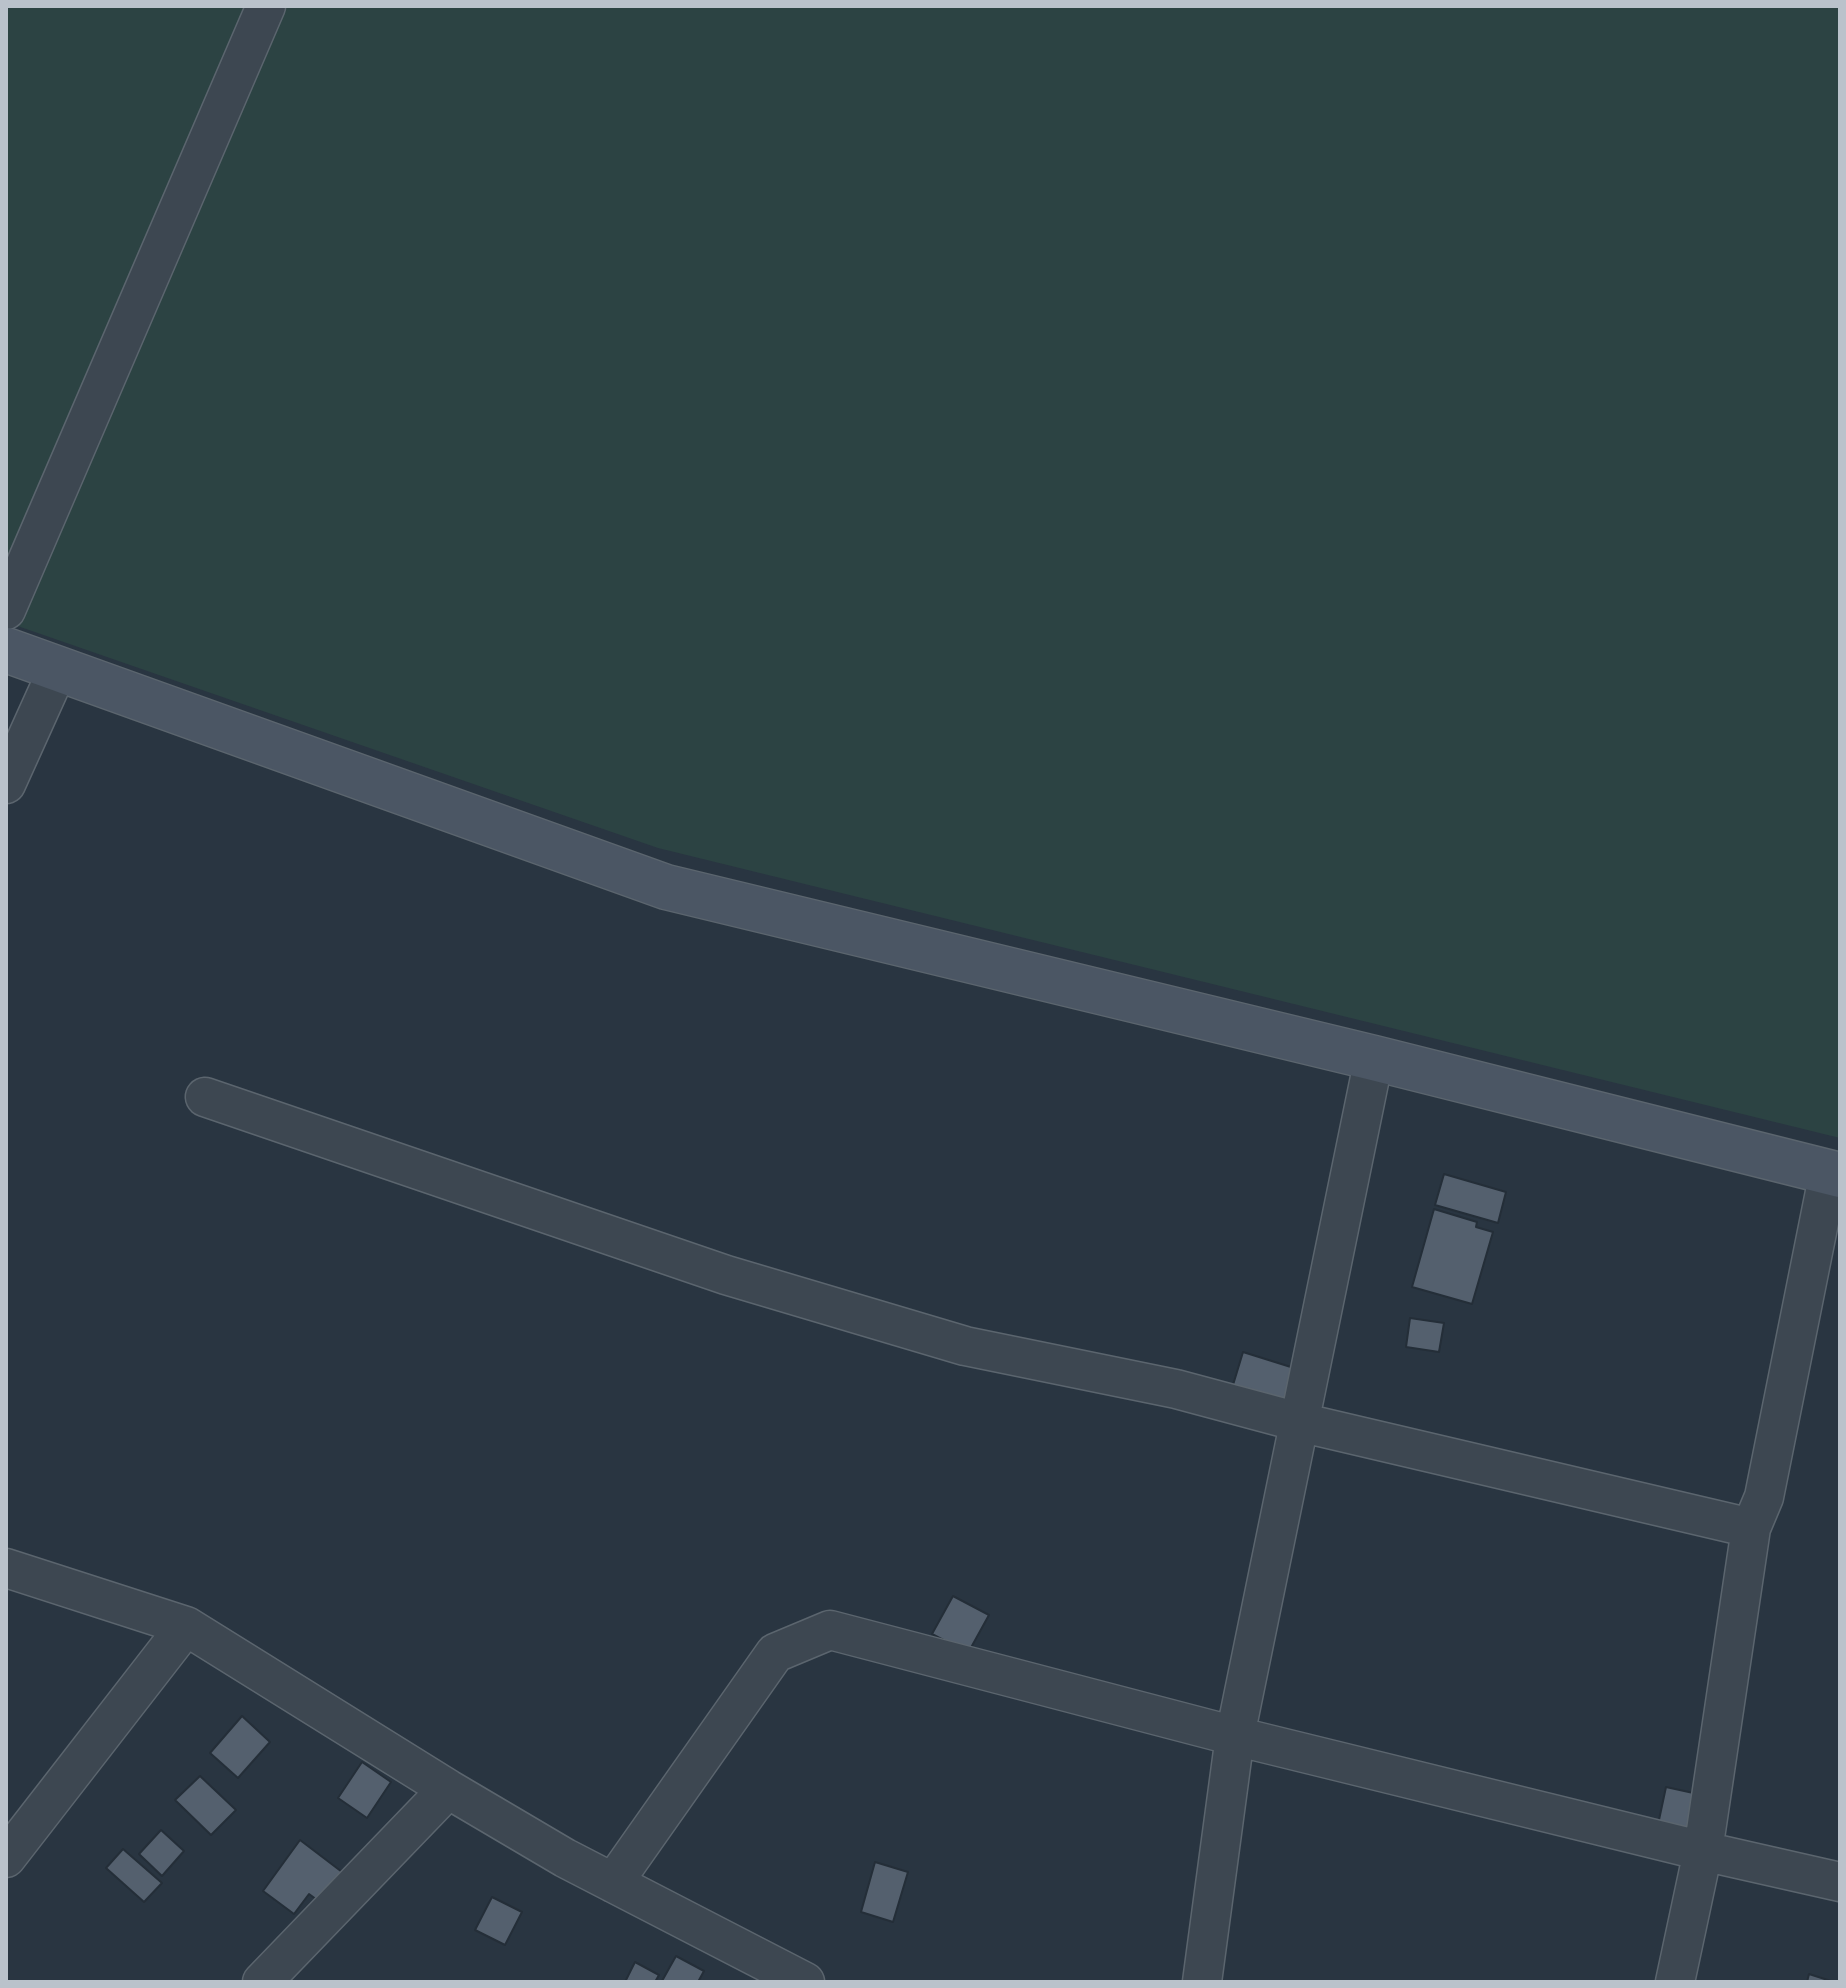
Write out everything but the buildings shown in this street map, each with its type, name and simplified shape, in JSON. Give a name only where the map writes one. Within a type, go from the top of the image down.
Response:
[{"type":"main road","points":[[6,650],[666,887],[1374,1058],[1834,1174]]},
{"type":"street","points":[[6,610],[266,6]]},
{"type":"street","points":[[6,784],[58,669]]},
{"type":"street","points":[[1202,1982],[1235,1736],[1374,1058]]},
{"type":"street","points":[[205,1097],[726,1275],[965,1346],[1176,1389],[1299,1422],[1751,1528]]},
{"type":"street","points":[[1675,1982],[1703,1851],[1751,1528],[1764,1497],[1834,1174]]},
{"type":"street","points":[[6,1568],[186,1626],[565,1858],[805,1982]]},
{"type":"street","points":[[6,1858],[186,1626]]},
{"type":"street","points":[[613,1883],[775,1653],[830,1630],[1235,1736],[1840,1882]]},
{"type":"street","points":[[262,1982],[448,1789]]},
{"type":"green space","points":[[6,6],[1840,6],[1840,1138],[658,848],[6,622]]}]
